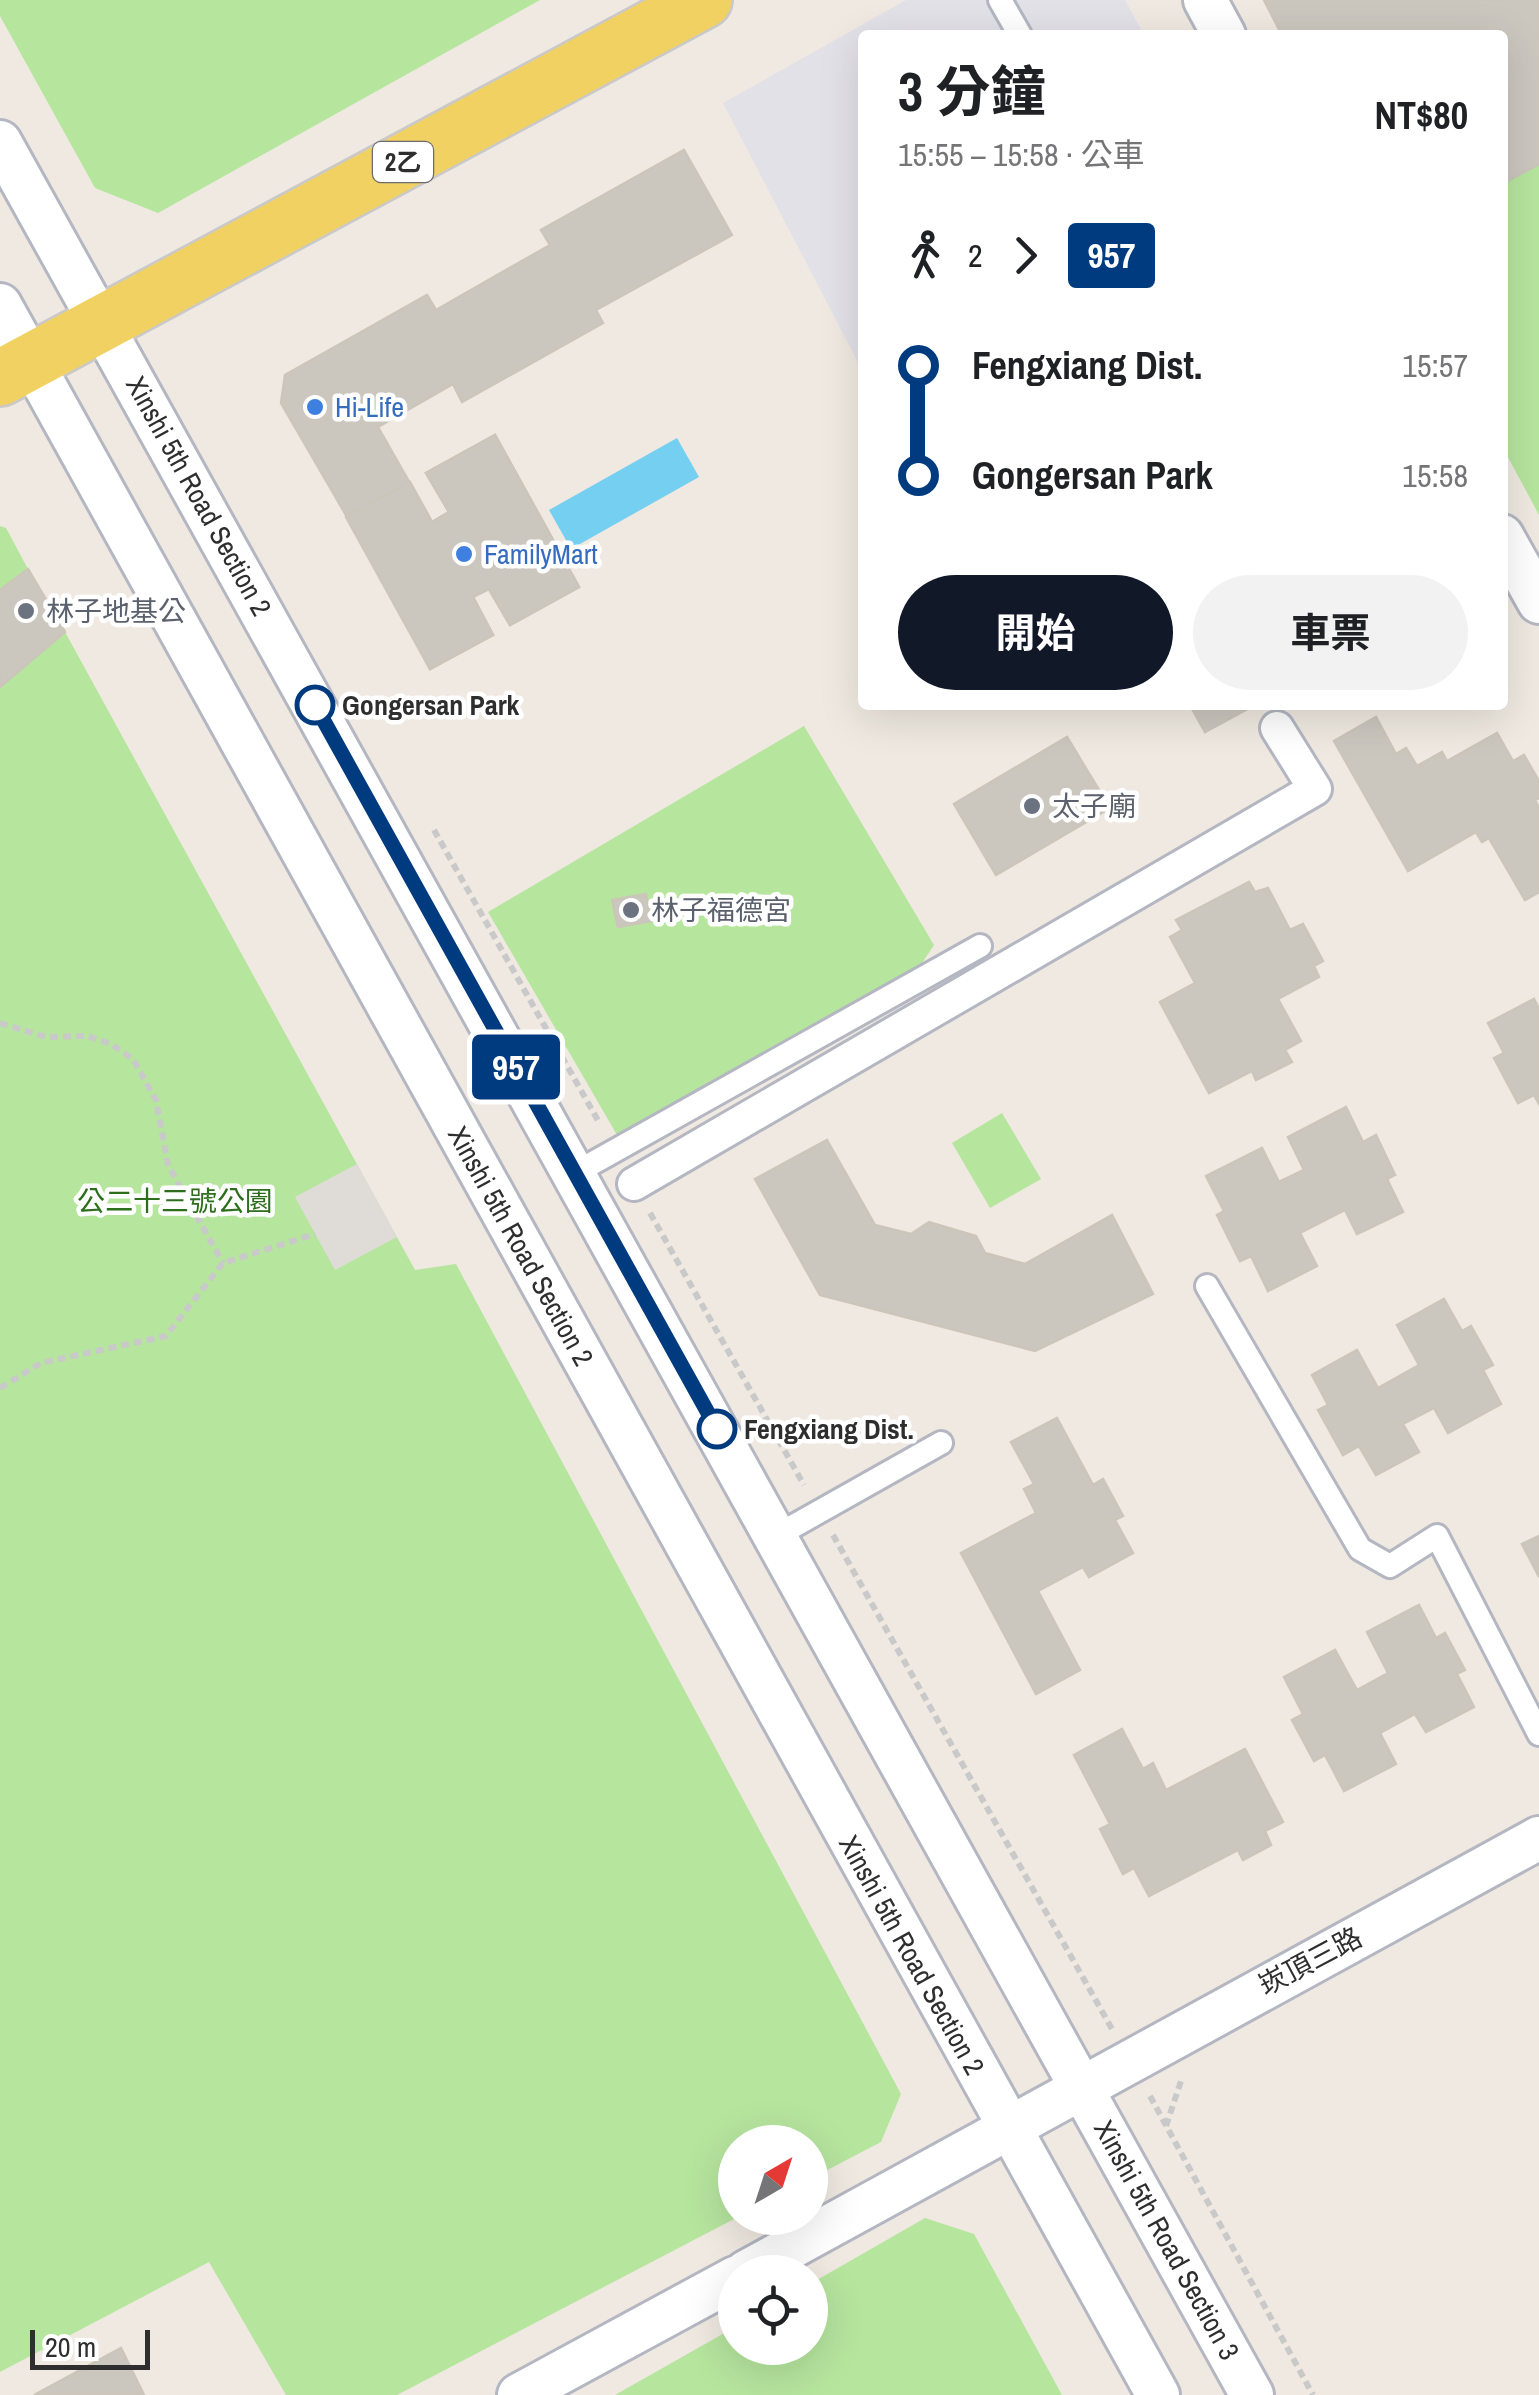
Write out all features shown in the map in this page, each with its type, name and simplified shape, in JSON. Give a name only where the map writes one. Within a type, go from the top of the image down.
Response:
[{"type":"main road","name":"2乙","points":[[16,370],[704,0]]},
{"type":"street","points":[[1205,0],[1221,30]]},
{"type":"street","name":"Xinshi 5th Road Section 2","points":[[0,142],[1082,2086]]},
{"type":"street","name":"Xinshi 5th Road Section 2","points":[[0,305],[16,370],[1010,2131]]},
{"type":"street","points":[[1508,547],[1539,602]]},
{"type":"street","points":[[634,1184],[1315,789],[1277,728]]},
{"type":"street","name":"崁頂三路","points":[[778,2255],[1539,1838]]},
{"type":"street","name":"Xinshi 5th Road Section 3","points":[[1082,2086],[1252,2395]]},
{"type":"street","points":[[1010,2131],[1158,2395]]},
{"type":"street","points":[[519,2395],[718,2287]]},
{"type":"lane","points":[[1000,0],[1017,30]]},
{"type":"lane","points":[[575,1174],[980,946]]},
{"type":"lane","points":[[1207,1286],[1360,1549],[1390,1566],[1438,1536],[1539,1734]]},
{"type":"lane","points":[[776,1536],[941,1443]]},
{"type":"path","points":[[0,1023],[46,1037],[86,1036],[112,1044],[133,1060],[156,1100],[168,1165],[223,1263]]},
{"type":"path","points":[[0,1388],[41,1364],[166,1336],[223,1263],[315,1234]]},
{"type":"shaded area","points":[[906,0],[1125,0],[1141,30],[858,30],[858,362],[723,103]]},
{"type":"shaded area","points":[[357,1164],[397,1237],[335,1270],[295,1197]]},
{"type":"green space","points":[[0,0],[540,0],[158,213],[95,188],[0,16]]},
{"type":"green space","points":[[1539,164],[1539,515],[1508,457],[1508,181]]},
{"type":"green space","points":[[0,526],[6,528],[28,569],[0,590]]},
{"type":"green space","name":"公二十三號公園","points":[[65,632],[415,1270],[456,1264],[901,2094],[881,2142],[828,2170],[828,2125],[718,2125],[718,2227],[397,2395],[286,2395],[209,2262],[0,2372],[0,687]]},
{"type":"green space","points":[[804,726],[934,945],[920,966],[617,1135],[488,912]]},
{"type":"green space","points":[[1002,1113],[1041,1179],[990,1208],[952,1143]]},
{"type":"green space","points":[[925,2218],[974,2234],[1062,2395],[615,2395],[718,2337],[718,2365],[828,2365],[828,2274]]},
{"type":"water","points":[[677,438],[699,477],[571,549],[549,510]]},
{"type":"building","points":[[1264,0],[1539,0],[1539,164],[1508,181],[1508,30],[1279,30]]},
{"type":"building","points":[[684,150],[732,235],[596,310],[603,323],[462,402],[453,384],[378,427],[432,522],[449,512],[426,473],[495,435],[579,587],[510,625],[489,589],[473,597],[493,635],[430,669],[390,591],[281,403],[285,375],[427,295],[436,310],[550,245],[541,230]]},
{"type":"building","name":"FamilyMart","points":[[495,435],[579,587],[510,625],[489,589],[473,597],[493,635],[430,669],[346,517],[410,482],[432,522],[449,512],[426,473]]},
{"type":"building","name":"林子地基公","points":[[28,569],[65,632],[0,687],[0,590]]},
{"type":"building","points":[[1193,710],[1246,710],[1205,732]]},
{"type":"building","points":[[1376,717],[1396,754],[1406,748],[1417,766],[1442,752],[1447,761],[1497,733],[1513,761],[1524,755],[1539,781],[1539,798],[1535,800],[1539,808],[1539,892],[1525,900],[1489,838],[1482,842],[1476,832],[1408,871],[1334,741]]},
{"type":"building","name":"太子廟","points":[[1067,737],[1110,808],[996,875],[954,804]]},
{"type":"building","points":[[1249,882],[1255,892],[1268,888],[1290,930],[1303,924],[1323,961],[1314,966],[1319,977],[1278,999],[1301,1041],[1285,1050],[1292,1062],[1256,1080],[1252,1071],[1209,1093],[1160,1002],[1195,983],[1170,937],[1182,930],[1176,920]]},
{"type":"building","name":"林子福德宮","points":[[646,894],[651,921],[618,927],[612,900]]},
{"type":"building","points":[[1534,999],[1539,1009],[1539,1104],[1534,1095],[1518,1103],[1494,1058],[1504,1053],[1488,1023]]},
{"type":"building","points":[[1346,1107],[1363,1142],[1376,1135],[1395,1175],[1387,1179],[1403,1212],[1357,1234],[1345,1210],[1300,1233],[1317,1266],[1268,1291],[1251,1256],[1240,1261],[1217,1215],[1224,1211],[1206,1176],[1262,1148],[1279,1182],[1304,1170],[1288,1137]]},
{"type":"building","points":[[827,1140],[875,1225],[911,1234],[929,1222],[976,1236],[985,1253],[1025,1264],[1112,1215],[1153,1294],[1035,1351],[820,1295],[755,1179]]},
{"type":"building","points":[[1444,1299],[1462,1331],[1471,1326],[1493,1365],[1483,1370],[1501,1404],[1448,1433],[1434,1408],[1403,1424],[1419,1452],[1376,1475],[1359,1446],[1343,1455],[1318,1410],[1328,1405],[1312,1375],[1357,1350],[1378,1388],[1419,1365],[1397,1325]]},
{"type":"building","points":[[1057,1418],[1093,1485],[1103,1479],[1123,1516],[1115,1520],[1133,1553],[1089,1577],[1083,1567],[1038,1591],[1080,1670],[1036,1694],[961,1553],[1036,1513],[1024,1489],[1034,1484],[1011,1442]]},
{"type":"building","points":[[1539,1536],[1539,1577],[1522,1544]]},
{"type":"building","points":[[1419,1605],[1436,1638],[1445,1633],[1465,1670],[1457,1674],[1474,1707],[1426,1732],[1415,1714],[1380,1733],[1396,1764],[1344,1791],[1325,1755],[1314,1761],[1292,1720],[1303,1714],[1284,1677],[1335,1650],[1357,1690],[1388,1673],[1367,1632]]},
{"type":"building","points":[[1122,1729],[1143,1769],[1153,1763],[1166,1790],[1245,1749],[1283,1822],[1265,1831],[1271,1845],[1243,1860],[1238,1850],[1149,1896],[1134,1868],[1123,1874],[1100,1829],[1110,1824],[1074,1755]]},
{"type":"building","points":[[121,2348],[144,2395],[34,2395]]},
{"type":"bus line","name":"957","points":[[315,705],[717,1429]]},
{"type":"place","name":"Hi-Life","points":[[315,407]]},
{"type":"place","name":"FamilyMart","points":[[464,554]]},
{"type":"place","name":"林子地基公","points":[[26,611]]},
{"type":"place","name":"Gongersan Park","points":[[315,705]]},
{"type":"place","name":"太子廟","points":[[1032,806]]},
{"type":"place","name":"林子福德宮","points":[[631,910]]},
{"type":"place","name":"Fengxiang Dist.","points":[[717,1429]]}]
